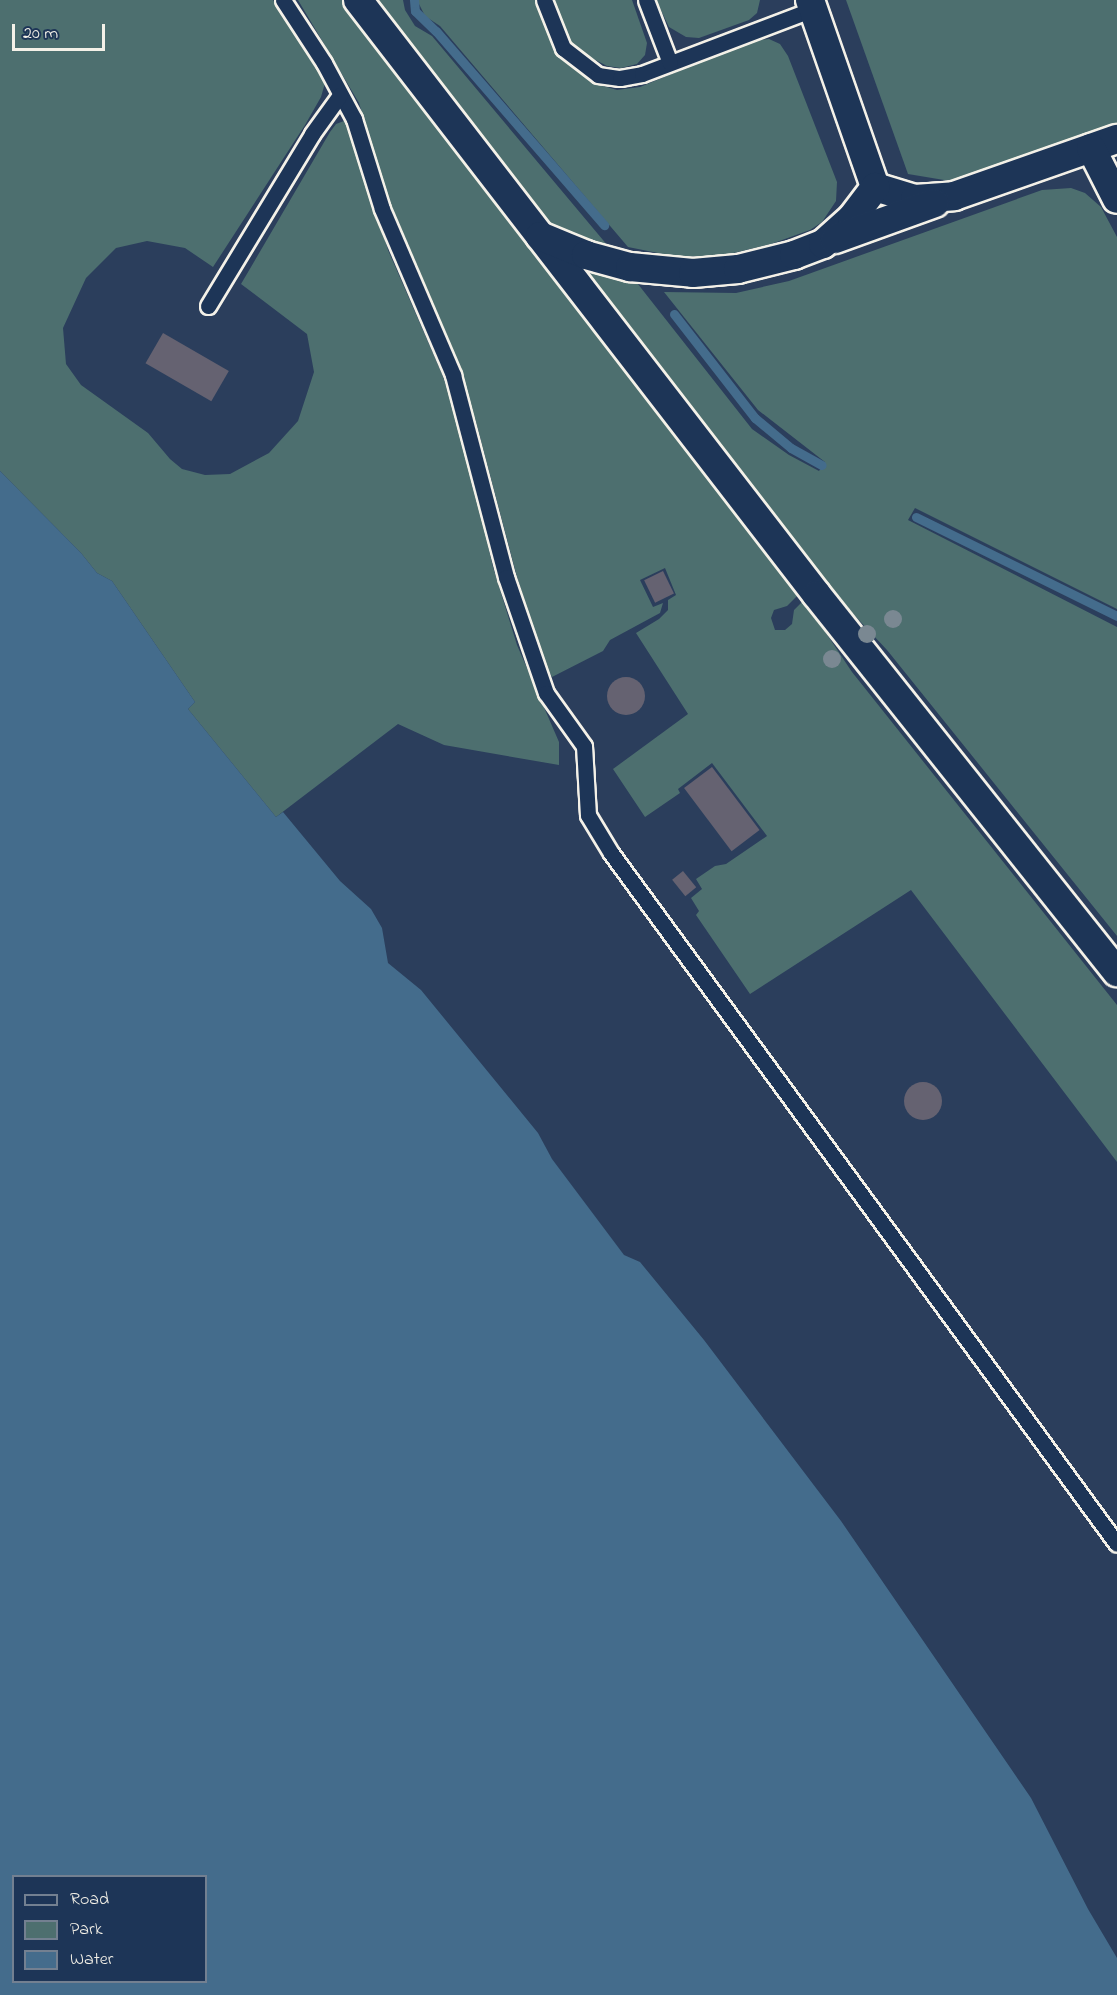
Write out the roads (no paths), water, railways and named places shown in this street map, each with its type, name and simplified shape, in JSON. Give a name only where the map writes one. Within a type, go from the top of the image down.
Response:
[{"type":"street","points":[[358,0],[817,595],[1117,972]]},
{"type":"street","points":[[811,5],[875,187]]},
{"type":"street","points":[[538,236],[586,255],[630,267],[693,273],[738,269],[794,255],[1104,143],[1117,199]]},
{"type":"street","points":[[823,244],[852,218],[875,187]]},
{"type":"street","points":[[875,187],[915,199],[954,196]]},
{"type":"lane","points":[[284,0],[324,63],[354,119],[382,209],[453,375],[506,577],[546,693],[584,747],[588,815],[610,853],[1117,1544]]},
{"type":"lane","points":[[544,0],[563,48],[598,75],[620,78],[642,74],[811,5]]},
{"type":"lane","points":[[646,0],[669,63]]},
{"type":"lane","points":[[208,306],[312,134],[340,95]]},
{"type":"water","points":[[0,471],[81,553],[97,573],[112,581],[195,702],[188,709],[276,817],[283,812],[340,881],[371,909],[382,928],[388,963],[421,990],[538,1133],[552,1159],[624,1255],[640,1262],[704,1340],[841,1521],[1031,1798],[1088,1909],[1117,1958],[1117,1995],[0,1995]]},
{"type":"waterway","points":[[414,0],[415,11],[436,31],[604,225]]},
{"type":"waterway","points":[[674,314],[755,418],[791,448],[822,465]]},
{"type":"waterway","points":[[916,517],[1117,616]]}]
